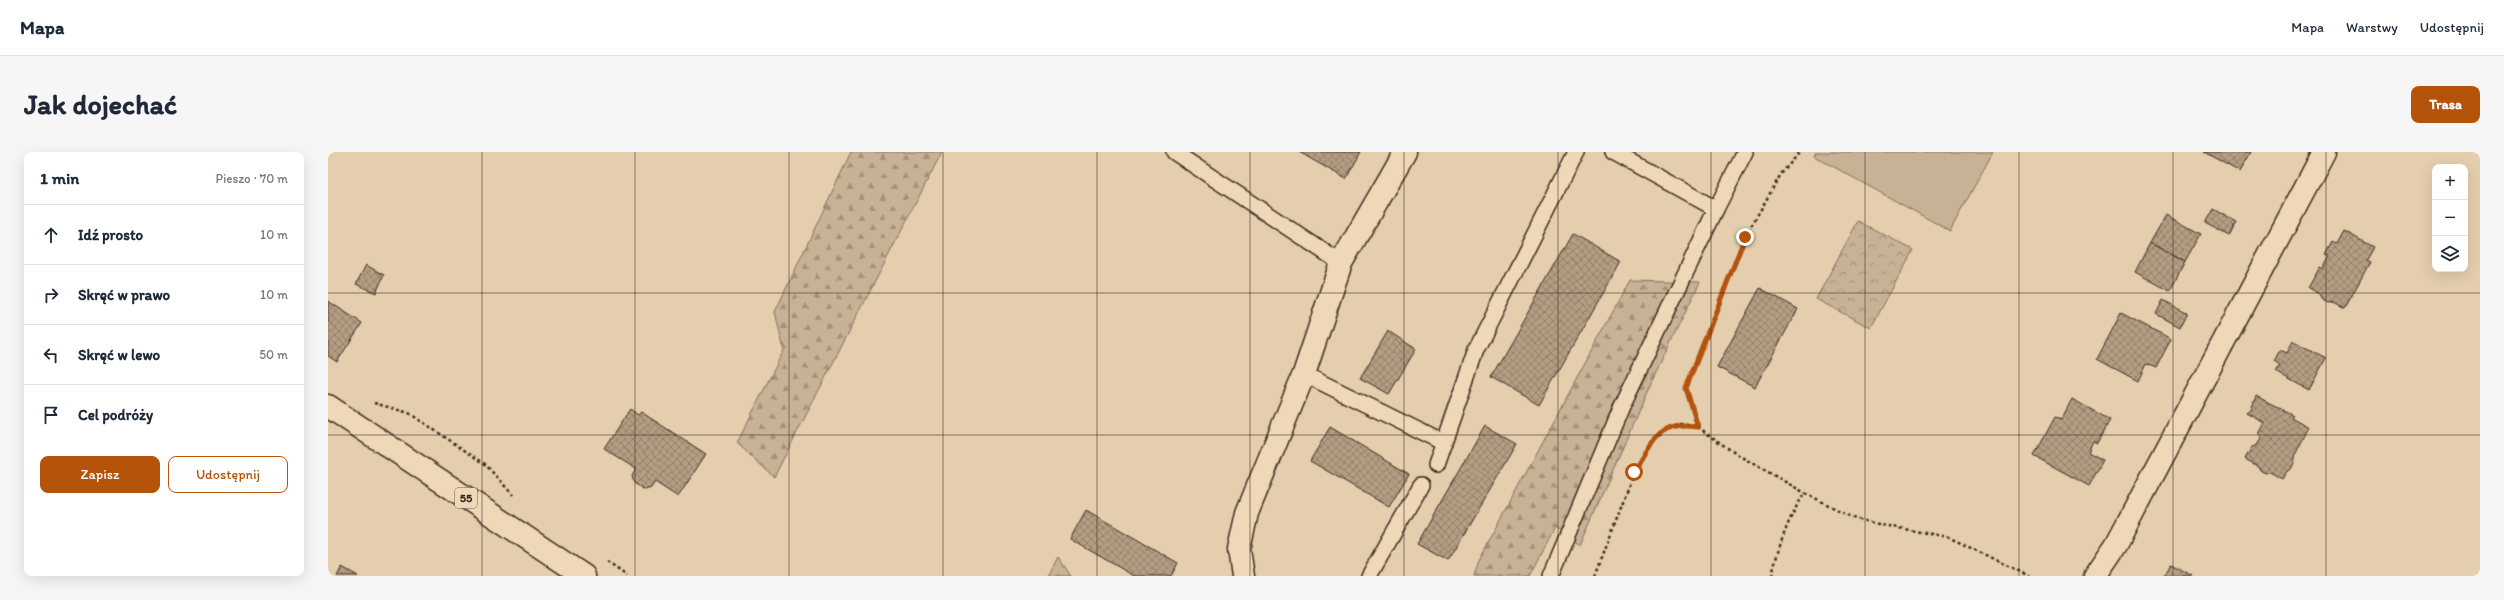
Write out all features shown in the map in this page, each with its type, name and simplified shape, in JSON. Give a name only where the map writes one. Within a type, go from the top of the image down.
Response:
[{"type":"street","points":[[1243,576],[1239,549],[1247,513],[1304,374],[1341,263],[1405,152]]},
{"type":"street","points":[[2095,576],[2119,538],[2324,152]]},
{"type":"street","name":"55","points":[[328,406],[584,576]]},
{"type":"lane","points":[[1174,152],[1341,263]]},
{"type":"lane","points":[[1436,465],[1476,350],[1576,152]]},
{"type":"lane","points":[[1613,152],[1716,209]]},
{"type":"lane","points":[[1551,576],[1622,406],[1716,209],[1745,152]]},
{"type":"lane","points":[[1304,374],[1444,443]]},
{"type":"lane","points":[[1369,576],[1421,485]]},
{"type":"path","points":[[1698,427],[1686,388],[1745,237],[1781,174],[1800,152]]},
{"type":"path","points":[[368,401],[409,413],[485,464],[516,499]]},
{"type":"path","points":[[1595,576],[1634,472],[1657,435],[1680,424],[1698,427],[1736,454],[1805,493],[1854,518],[1882,525],[1948,537],[2030,576]]},
{"type":"path","points":[[1772,576],[1777,553],[1797,504],[1805,493]]},
{"type":"path","points":[[600,558],[628,576]]},
{"type":"green space","points":[[851,152],[942,152],[774,477],[737,443],[784,350],[775,312]]},
{"type":"green space","points":[[1816,152],[1993,152],[1950,231],[1814,156]]},
{"type":"green space","points":[[1858,221],[1913,250],[1871,328],[1816,299]]},
{"type":"green space","points":[[1630,280],[1700,282],[1651,383],[1580,545],[1555,528],[1530,576],[1474,576],[1479,560]]},
{"type":"green space","points":[[1058,557],[1071,576],[1048,576]]},
{"type":"building","points":[[1299,152],[1361,152],[1346,179]]},
{"type":"building","points":[[2204,152],[2251,152],[2240,172]]},
{"type":"building","points":[[2213,209],[2236,222],[2229,236],[2205,223]]},
{"type":"building","points":[[2166,215],[2201,234],[2185,262],[2150,243]]},
{"type":"building","points":[[2344,231],[2373,247],[2366,260],[2370,262],[2345,308],[2334,302],[2328,303],[2321,299],[2319,294],[2308,288],[2320,267],[2323,269],[2330,256],[2326,255],[2333,242],[2337,244]]},
{"type":"building","points":[[1573,234],[1621,262],[1539,405],[1491,377]]},
{"type":"building","points":[[2150,243],[2185,262],[2170,291],[2135,272]]},
{"type":"building","points":[[366,265],[384,275],[376,293],[356,284]]},
{"type":"building","points":[[1760,288],[1798,309],[1755,387],[1717,367]]},
{"type":"building","points":[[2163,300],[2187,313],[2180,327],[2156,314]]},
{"type":"building","points":[[328,301],[362,323],[337,362],[328,356]]},
{"type":"building","points":[[2121,313],[2171,339],[2156,368],[2146,364],[2138,381],[2097,359]]},
{"type":"building","points":[[1388,331],[1416,349],[1389,394],[1360,378]]},
{"type":"building","points":[[2293,341],[2326,358],[2309,390],[2276,372],[2280,365],[2274,361],[2280,350],[2287,353]]},
{"type":"building","points":[[2256,396],[2293,415],[2291,417],[2309,427],[2294,457],[2295,461],[2291,469],[2287,471],[2282,479],[2270,472],[2265,473],[2260,470],[2258,466],[2245,459],[2252,447],[2257,445],[2261,439],[2259,434],[2265,423],[2247,413],[2251,410]]},
{"type":"building","points":[[2072,399],[2110,420],[2097,443],[2093,441],[2088,452],[2103,460],[2089,486],[2034,456],[2055,417],[2061,420]]},
{"type":"building","points":[[630,409],[638,415],[641,412],[706,454],[678,497],[655,482],[651,488],[645,490],[634,483],[632,476],[636,469],[604,449]]},
{"type":"building","points":[[1485,426],[1517,444],[1448,561],[1417,544]]},
{"type":"building","points":[[1330,427],[1409,474],[1389,507],[1310,461]]},
{"type":"building","points":[[1086,510],[1178,563],[1171,576],[1134,576],[1070,539]]},
{"type":"building","points":[[2171,564],[2193,576],[2164,576]]},
{"type":"building","points":[[342,567],[358,576],[337,576]]},
{"type":"route","points":[[1634,472],[1657,435],[1680,424],[1698,427],[1686,388],[1745,237]]}]
